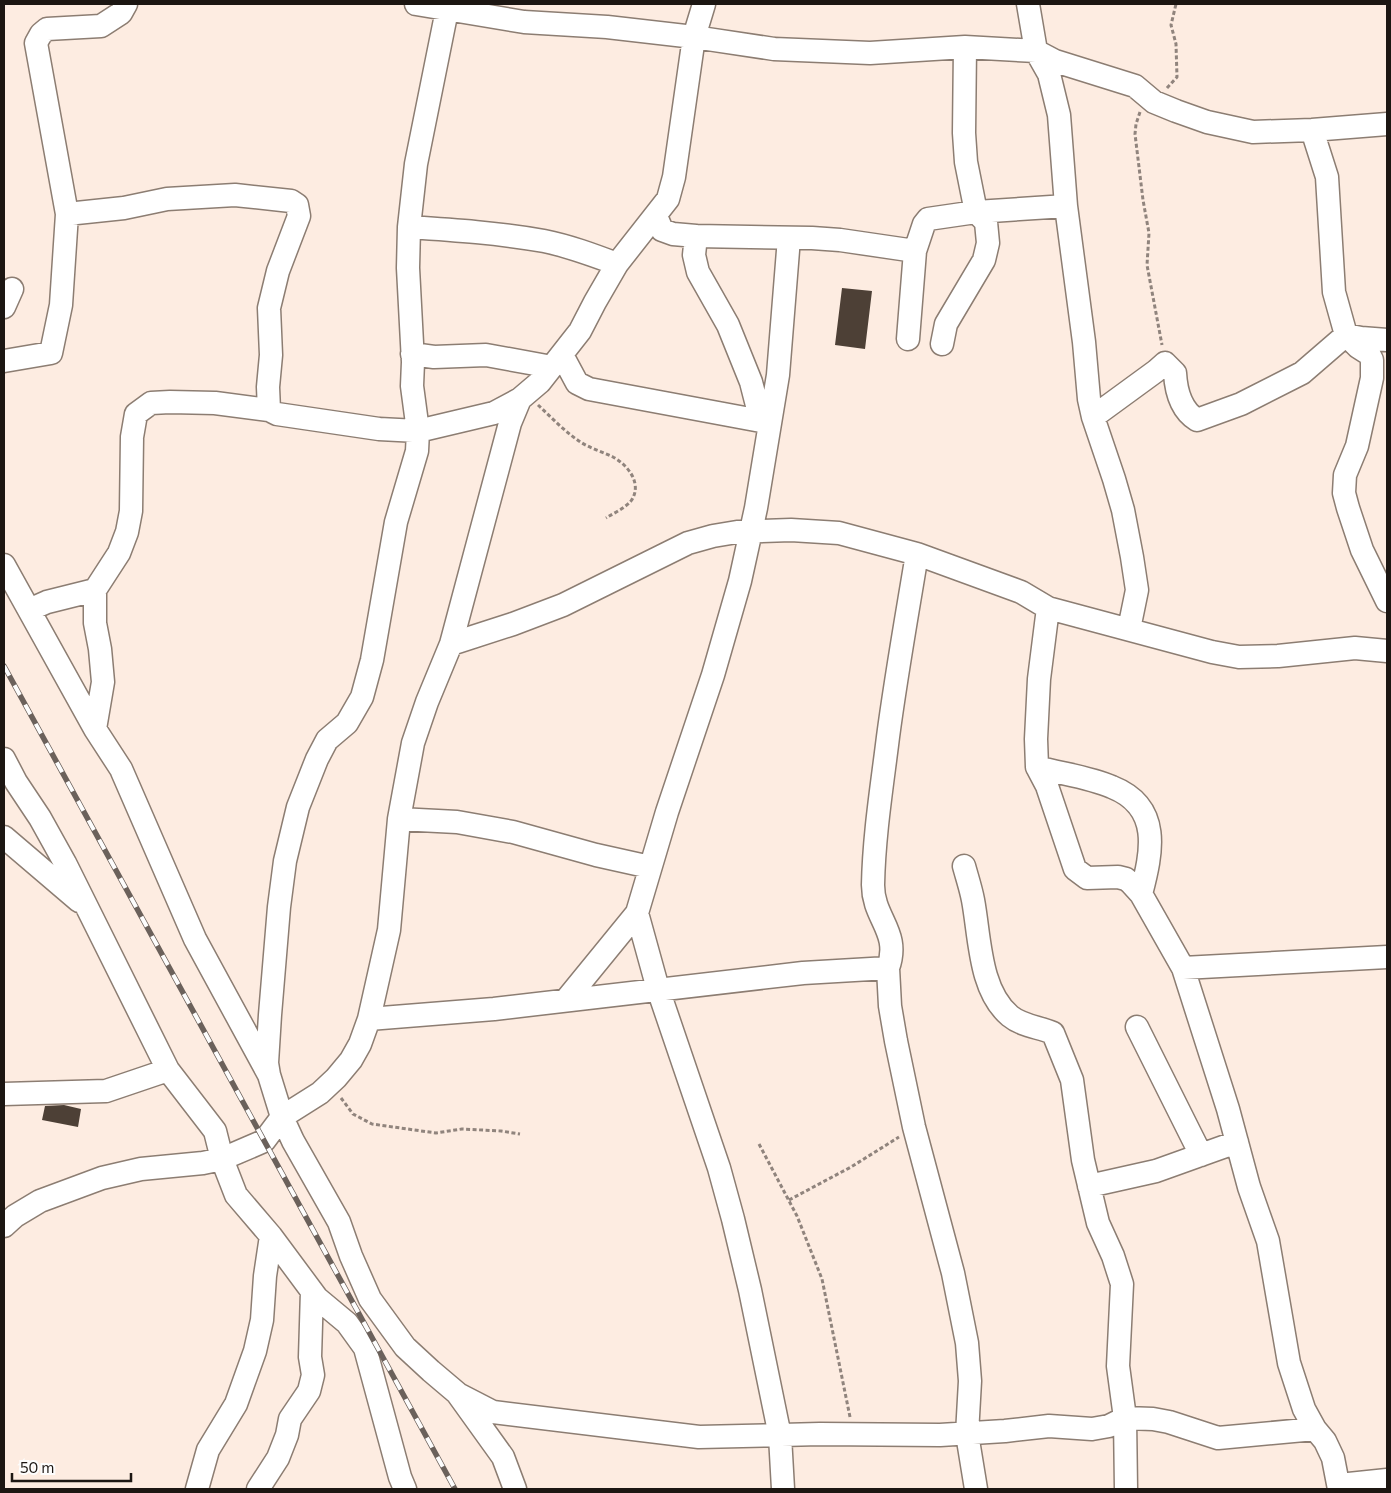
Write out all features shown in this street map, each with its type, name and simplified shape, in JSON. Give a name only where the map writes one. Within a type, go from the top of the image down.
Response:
[{"type":"street","points":[[4,361],[51,353],[60,305],[68,214],[36,43],[41,34],[47,29],[101,26],[121,12],[126,4]]},
{"type":"street","points":[[416,4],[524,22],[694,37],[774,49],[870,53],[965,47],[1036,51],[1055,61],[1134,86],[1150,99],[1207,122],[1253,132],[1312,130],[1387,124]]},
{"type":"street","points":[[95,729],[103,682],[95,623],[96,590],[119,553],[127,532],[131,511],[132,437],[136,414],[151,403],[215,403],[269,410],[277,414],[379,430],[418,431],[494,413],[523,397],[540,382],[580,331],[617,264],[668,199],[674,177],[694,37],[704,4]]},
{"type":"street","points":[[1028,4],[1036,51],[1049,74],[1059,115],[1066,206],[1092,417],[1123,510],[1132,557],[1137,590],[1129,629]]},
{"type":"street","points":[[447,10],[416,164],[409,227],[408,268],[412,386],[418,431],[417,452],[396,522],[372,660],[362,697],[347,723],[327,740],[317,759],[298,807],[285,861],[279,907],[267,1063],[282,1117],[293,1141],[338,1222],[370,1299],[406,1347],[430,1371],[457,1393],[493,1412],[699,1437],[968,1434],[1049,1426],[1092,1429],[1109,1426],[1125,1418],[1153,1419],[1169,1422],[1218,1438],[1315,1429]]},
{"type":"street","points":[[942,344],[946,324],[984,260],[988,242],[986,222],[976,212],[966,162],[964,133],[965,47]]},
{"type":"street","points":[[1312,130],[1327,177],[1334,292],[1346,335],[1358,347],[1369,354],[1372,360],[1372,378],[1357,446],[1345,475],[1344,493],[1362,550],[1387,601]]},
{"type":"street","points":[[68,214],[124,208],[167,199],[235,195],[291,200],[297,205],[299,216],[278,271],[269,308],[271,355],[268,386],[269,410]]},
{"type":"street","points":[[908,338],[915,251],[924,224],[928,219],[976,212],[1066,206]]},
{"type":"street","points":[[656,216],[662,230],[673,234],[840,240],[915,251]]},
{"type":"street","points":[[409,227],[544,241],[573,248],[617,264]]},
{"type":"street","points":[[696,236],[694,254],[698,272],[728,325],[765,420]]},
{"type":"street","points":[[566,1000],[637,913],[650,867],[713,675],[752,532],[765,420],[780,348],[790,238]]},
{"type":"street","points":[[1092,417],[1165,363],[1175,373],[1176,391],[1185,408],[1197,420],[1241,404],[1302,374],[1346,335]]},
{"type":"street","points":[[1346,335],[1387,340]]},
{"type":"street","points":[[412,354],[434,357],[486,355],[557,361],[582,387],[765,420]]},
{"type":"street","points":[[4,1226],[15,1216],[40,1201],[102,1178],[141,1169],[203,1163],[222,1159],[264,1141],[282,1117],[320,1093],[351,1060],[360,1044],[369,1019],[389,930],[399,819],[413,743],[450,644],[512,417],[523,397]]},
{"type":"street","points":[[450,644],[513,624],[563,605],[688,543],[713,536],[791,530],[839,533],[918,554],[1021,592],[1048,608],[1212,652],[1239,657],[1278,656],[1355,648],[1387,651]]},
{"type":"street","points":[[918,554],[891,711],[877,830],[873,886],[874,899],[891,940],[891,955],[888,968],[890,1006],[896,1041],[914,1127],[953,1272],[964,1326],[970,1381],[968,1434],[976,1489]]},
{"type":"street","points":[[4,565],[95,729],[121,770],[195,939],[269,1075]]},
{"type":"street","points":[[29,610],[47,602],[96,590]]},
{"type":"street","points":[[1048,608],[1038,679],[1036,739],[1038,766],[1048,786],[1075,869],[1087,878],[1118,877],[1126,879],[1141,894],[1183,968],[1228,1110],[1248,1187],[1268,1240],[1289,1363],[1304,1409],[1315,1429],[1325,1441],[1333,1458],[1339,1487],[1387,1480]]},
{"type":"street","points":[[4,758],[16,782],[40,818],[61,856],[168,1070],[215,1131],[222,1159],[236,1196],[271,1236],[317,1298],[347,1323],[365,1348],[404,1489]]},
{"type":"street","points":[[1038,766],[1114,787],[1133,800],[1144,813],[1150,826],[1150,842],[1147,870],[1141,894]]},
{"type":"street","points":[[399,819],[457,822],[513,832],[596,855],[650,867]]},
{"type":"street","points":[[4,837],[84,904]]},
{"type":"street","points":[[964,866],[972,898],[988,986],[994,998],[1011,1017],[1024,1024],[1053,1033],[1072,1080],[1083,1160],[1098,1223],[1113,1256],[1122,1284],[1118,1366],[1125,1418],[1126,1489]]},
{"type":"street","points":[[637,913],[658,989],[722,1176],[750,1290],[780,1436],[783,1489]]},
{"type":"street","points":[[1183,968],[1387,957]]},
{"type":"street","points":[[369,1019],[485,1010],[803,973],[888,968]]},
{"type":"street","points":[[1137,1027],[1201,1155]]},
{"type":"street","points":[[4,1094],[106,1091],[168,1070]]},
{"type":"street","points":[[1089,1186],[1156,1171],[1237,1142]]},
{"type":"street","points":[[197,1489],[208,1450],[236,1404],[255,1352],[262,1320],[265,1276],[271,1236]]},
{"type":"street","points":[[258,1489],[278,1458],[287,1435],[290,1419],[309,1391],[313,1375],[310,1349],[312,1291]]},
{"type":"street","points":[[457,1393],[503,1457],[515,1489]]},
{"type":"path","points":[[1165,363],[1147,265],[1149,233],[1135,134],[1136,124],[1150,99],[1178,77],[1176,44],[1171,25],[1176,4]]},
{"type":"path","points":[[523,397],[574,438],[588,447],[616,459],[626,465],[631,472],[636,487],[630,502],[606,518]]},
{"type":"path","points":[[331,1083],[353,1114],[372,1124],[436,1133],[462,1129],[520,1134]]},
{"type":"path","points":[[789,1200],[851,1167],[914,1127]]},
{"type":"path","points":[[760,1144],[789,1200],[818,1266],[825,1288],[854,1435]]},
{"type":"building","points":[[842,288],[872,291],[865,349],[835,345]]},
{"type":"building","points":[[64,1105],[81,1109],[78,1127],[42,1120],[45,1106]]},
{"type":"railway","points":[[4,666],[455,1489]]}]
